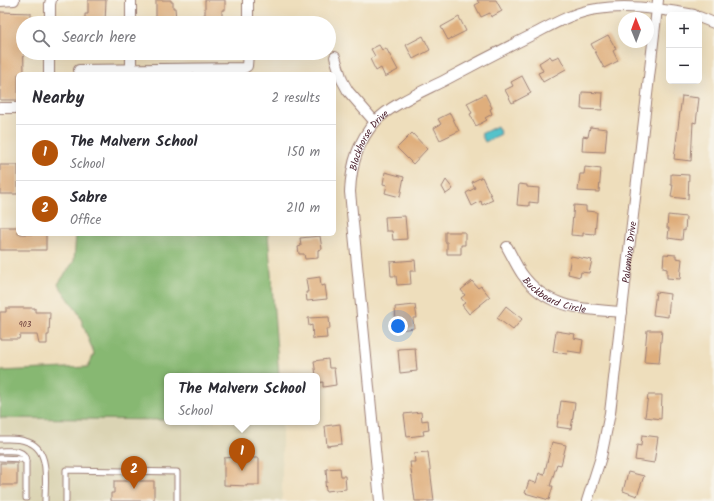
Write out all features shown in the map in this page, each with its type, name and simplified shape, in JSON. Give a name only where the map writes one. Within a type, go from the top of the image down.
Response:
[{"type":"street","points":[[0,1],[14,0]]},
{"type":"street","points":[[50,16],[51,0]]},
{"type":"street","points":[[131,0],[131,16]]},
{"type":"street","points":[[248,0],[248,16]]},
{"type":"street","name":"Blackhorse Drive","points":[[380,501],[350,192],[352,169],[366,135],[375,122],[394,107],[484,59],[575,14],[597,9],[657,5],[683,12]]},
{"type":"street","name":"Palomino Drive","points":[[587,501],[601,457],[610,413],[657,5]]},
{"type":"street","points":[[702,18],[714,23]]},
{"type":"street","points":[[49,60],[49,72]]},
{"type":"street","points":[[131,60],[131,70]]},
{"type":"street","points":[[79,70],[244,68],[247,66],[247,60]]},
{"type":"street","points":[[336,60],[342,80],[348,92],[375,122]]},
{"type":"street","points":[[0,108],[16,108]]},
{"type":"street","name":"Buckboard Circle","points":[[507,247],[518,267],[531,285],[550,299],[568,306],[622,312]]},
{"type":"lane","points":[[0,439],[26,441],[33,444],[40,450],[45,465],[44,501]]},
{"type":"lane","points":[[0,451],[22,453],[26,457],[26,498]]},
{"type":"lane","points":[[0,458],[22,459],[26,462]]},
{"type":"lane","points":[[66,501],[66,470],[177,472],[177,501]]},
{"type":"shaded area","points":[[0,418],[164,420],[164,425],[282,425],[282,501],[0,501]]},
{"type":"green space","points":[[76,236],[268,236],[279,373],[164,373],[164,420],[0,418],[0,371],[88,367],[94,354],[79,314],[58,284],[74,261]]},
{"type":"water","points":[[497,126],[501,134],[485,142],[481,134]]},
{"type":"building","points":[[88,0],[106,0],[105,16],[85,16],[85,14],[88,14]]},
{"type":"building","points":[[156,0],[171,0],[171,2],[173,2],[176,16],[156,16]]},
{"type":"building","points":[[205,0],[225,0],[225,10],[222,10],[222,16],[203,16],[205,15]]},
{"type":"building","points":[[477,0],[496,0],[502,11],[491,17],[490,13],[481,17],[475,5],[479,3]]},
{"type":"building","points":[[0,12],[31,13],[31,16],[16,16],[16,60],[24,60],[24,72],[16,72],[16,100],[0,100]]},
{"type":"building","points":[[459,17],[466,31],[448,40],[441,27]]},
{"type":"building","points":[[608,35],[616,49],[613,51],[618,61],[604,68],[591,44]]},
{"type":"building","points":[[423,36],[430,50],[413,59],[406,45]]},
{"type":"building","points":[[379,45],[382,50],[386,48],[398,70],[385,77],[381,68],[376,71],[370,59],[375,56],[371,49]]},
{"type":"building","points":[[550,56],[552,59],[559,56],[566,69],[543,82],[538,73],[543,71],[539,63]]},
{"type":"building","points":[[522,76],[531,93],[512,103],[505,90],[513,86],[511,82]]},
{"type":"building","points":[[582,92],[603,93],[602,110],[581,109]]},
{"type":"building","points":[[485,94],[492,108],[490,109],[492,114],[485,118],[487,120],[476,126],[470,114],[472,113],[467,103]]},
{"type":"building","points":[[682,96],[699,98],[696,123],[693,122],[691,161],[674,159]]},
{"type":"building","points":[[450,113],[459,131],[440,140],[434,128],[441,124],[438,119]]},
{"type":"building","points":[[590,127],[607,129],[605,152],[582,151],[583,136],[588,137]]},
{"type":"building","points":[[412,133],[427,149],[413,164],[397,148]]},
{"type":"building","points":[[0,165],[16,165],[16,194],[0,194]]},
{"type":"building","points":[[585,167],[601,169],[599,192],[578,191],[580,174],[584,174]]},
{"type":"building","points":[[385,172],[404,177],[400,197],[385,193],[387,185],[383,184]]},
{"type":"building","points":[[671,174],[689,175],[688,199],[671,197],[673,185],[671,185]]},
{"type":"building","points":[[482,177],[493,200],[482,205],[481,201],[472,206],[466,193],[475,188],[472,182]]},
{"type":"building","points":[[446,180],[453,189],[446,194],[442,187]]},
{"type":"building","points":[[519,184],[527,185],[527,187],[539,188],[538,203],[529,202],[529,206],[517,205]]},
{"type":"building","points":[[574,205],[586,206],[586,211],[597,212],[595,234],[583,233],[583,236],[571,235]]},
{"type":"building","points":[[668,215],[686,217],[685,231],[683,230],[682,240],[668,238]]},
{"type":"building","points":[[405,216],[407,239],[393,240],[392,231],[386,231],[385,217]]},
{"type":"building","points":[[0,227],[16,227],[16,236],[46,236],[46,250],[0,250]]},
{"type":"building","points":[[445,232],[465,232],[465,245],[461,245],[461,254],[447,254]]},
{"type":"building","points":[[320,236],[322,249],[318,250],[318,258],[305,259],[304,254],[299,254],[298,247],[301,246],[300,238]]},
{"type":"building","points":[[664,254],[676,255],[676,258],[682,259],[680,279],[667,278],[667,269],[663,268]]},
{"type":"building","points":[[571,256],[592,260],[589,273],[581,272],[580,277],[568,274]]},
{"type":"building","points":[[415,260],[416,271],[410,271],[411,284],[397,285],[396,276],[391,276],[390,262]]},
{"type":"building","points":[[320,277],[321,286],[325,285],[327,299],[307,301],[306,292],[308,292],[306,279]]},
{"type":"building","points":[[472,281],[478,288],[481,286],[490,297],[469,314],[462,305],[465,303],[461,298],[465,295],[461,290]]},
{"type":"building","points":[[656,292],[670,294],[668,317],[653,315]]},
{"type":"building","points":[[415,305],[417,318],[413,318],[414,328],[400,330],[399,320],[396,321],[395,307]]},
{"type":"building","points":[[506,306],[522,319],[513,330],[497,318]]},
{"type":"building","points":[[6,308],[35,308],[35,312],[50,312],[47,344],[39,344],[37,335],[20,335],[19,339],[0,339],[0,312],[6,312]]},
{"type":"building","points":[[329,317],[330,329],[326,329],[327,338],[313,339],[312,325],[309,326],[308,318]]},
{"type":"building","points":[[647,330],[662,330],[659,363],[644,362]]},
{"type":"building","points":[[556,331],[575,334],[574,338],[583,340],[581,353],[568,351],[567,354],[553,352]]},
{"type":"building","points":[[415,348],[417,371],[400,373],[398,349]]},
{"type":"building","points":[[328,359],[329,368],[334,368],[336,385],[323,387],[323,382],[320,382],[320,373],[316,373],[314,361]]},
{"type":"building","points":[[648,395],[662,395],[661,419],[645,417]]},
{"type":"building","points":[[561,401],[575,403],[571,429],[557,427]]},
{"type":"building","points":[[421,412],[422,421],[428,420],[429,430],[423,431],[424,435],[407,437],[404,414]]},
{"type":"building","points":[[340,424],[342,444],[327,446],[325,426]]},
{"type":"building","points":[[642,435],[658,437],[654,463],[635,460],[637,445],[641,446]]},
{"type":"building","points":[[552,442],[566,445],[561,465],[557,464],[550,486],[553,486],[549,500],[525,493],[529,481],[536,483],[539,473],[544,475]]},
{"type":"building","points":[[428,452],[434,501],[415,501],[410,462],[415,462],[414,453]]},
{"type":"building","points":[[248,456],[248,458],[259,458],[259,485],[224,485],[224,458]]},
{"type":"building","points":[[0,463],[17,463],[17,485],[0,485]]},
{"type":"building","points":[[340,468],[341,476],[345,476],[346,489],[326,491],[326,469]]},
{"type":"building","points":[[628,472],[644,476],[637,496],[623,491]]},
{"type":"building","points":[[114,481],[154,481],[154,501],[111,501],[111,493],[114,493]]},
{"type":"place","name":"The Malvern School","points":[[242,471]]},
{"type":"place","name":"Sabre","points":[[134,489]]}]
